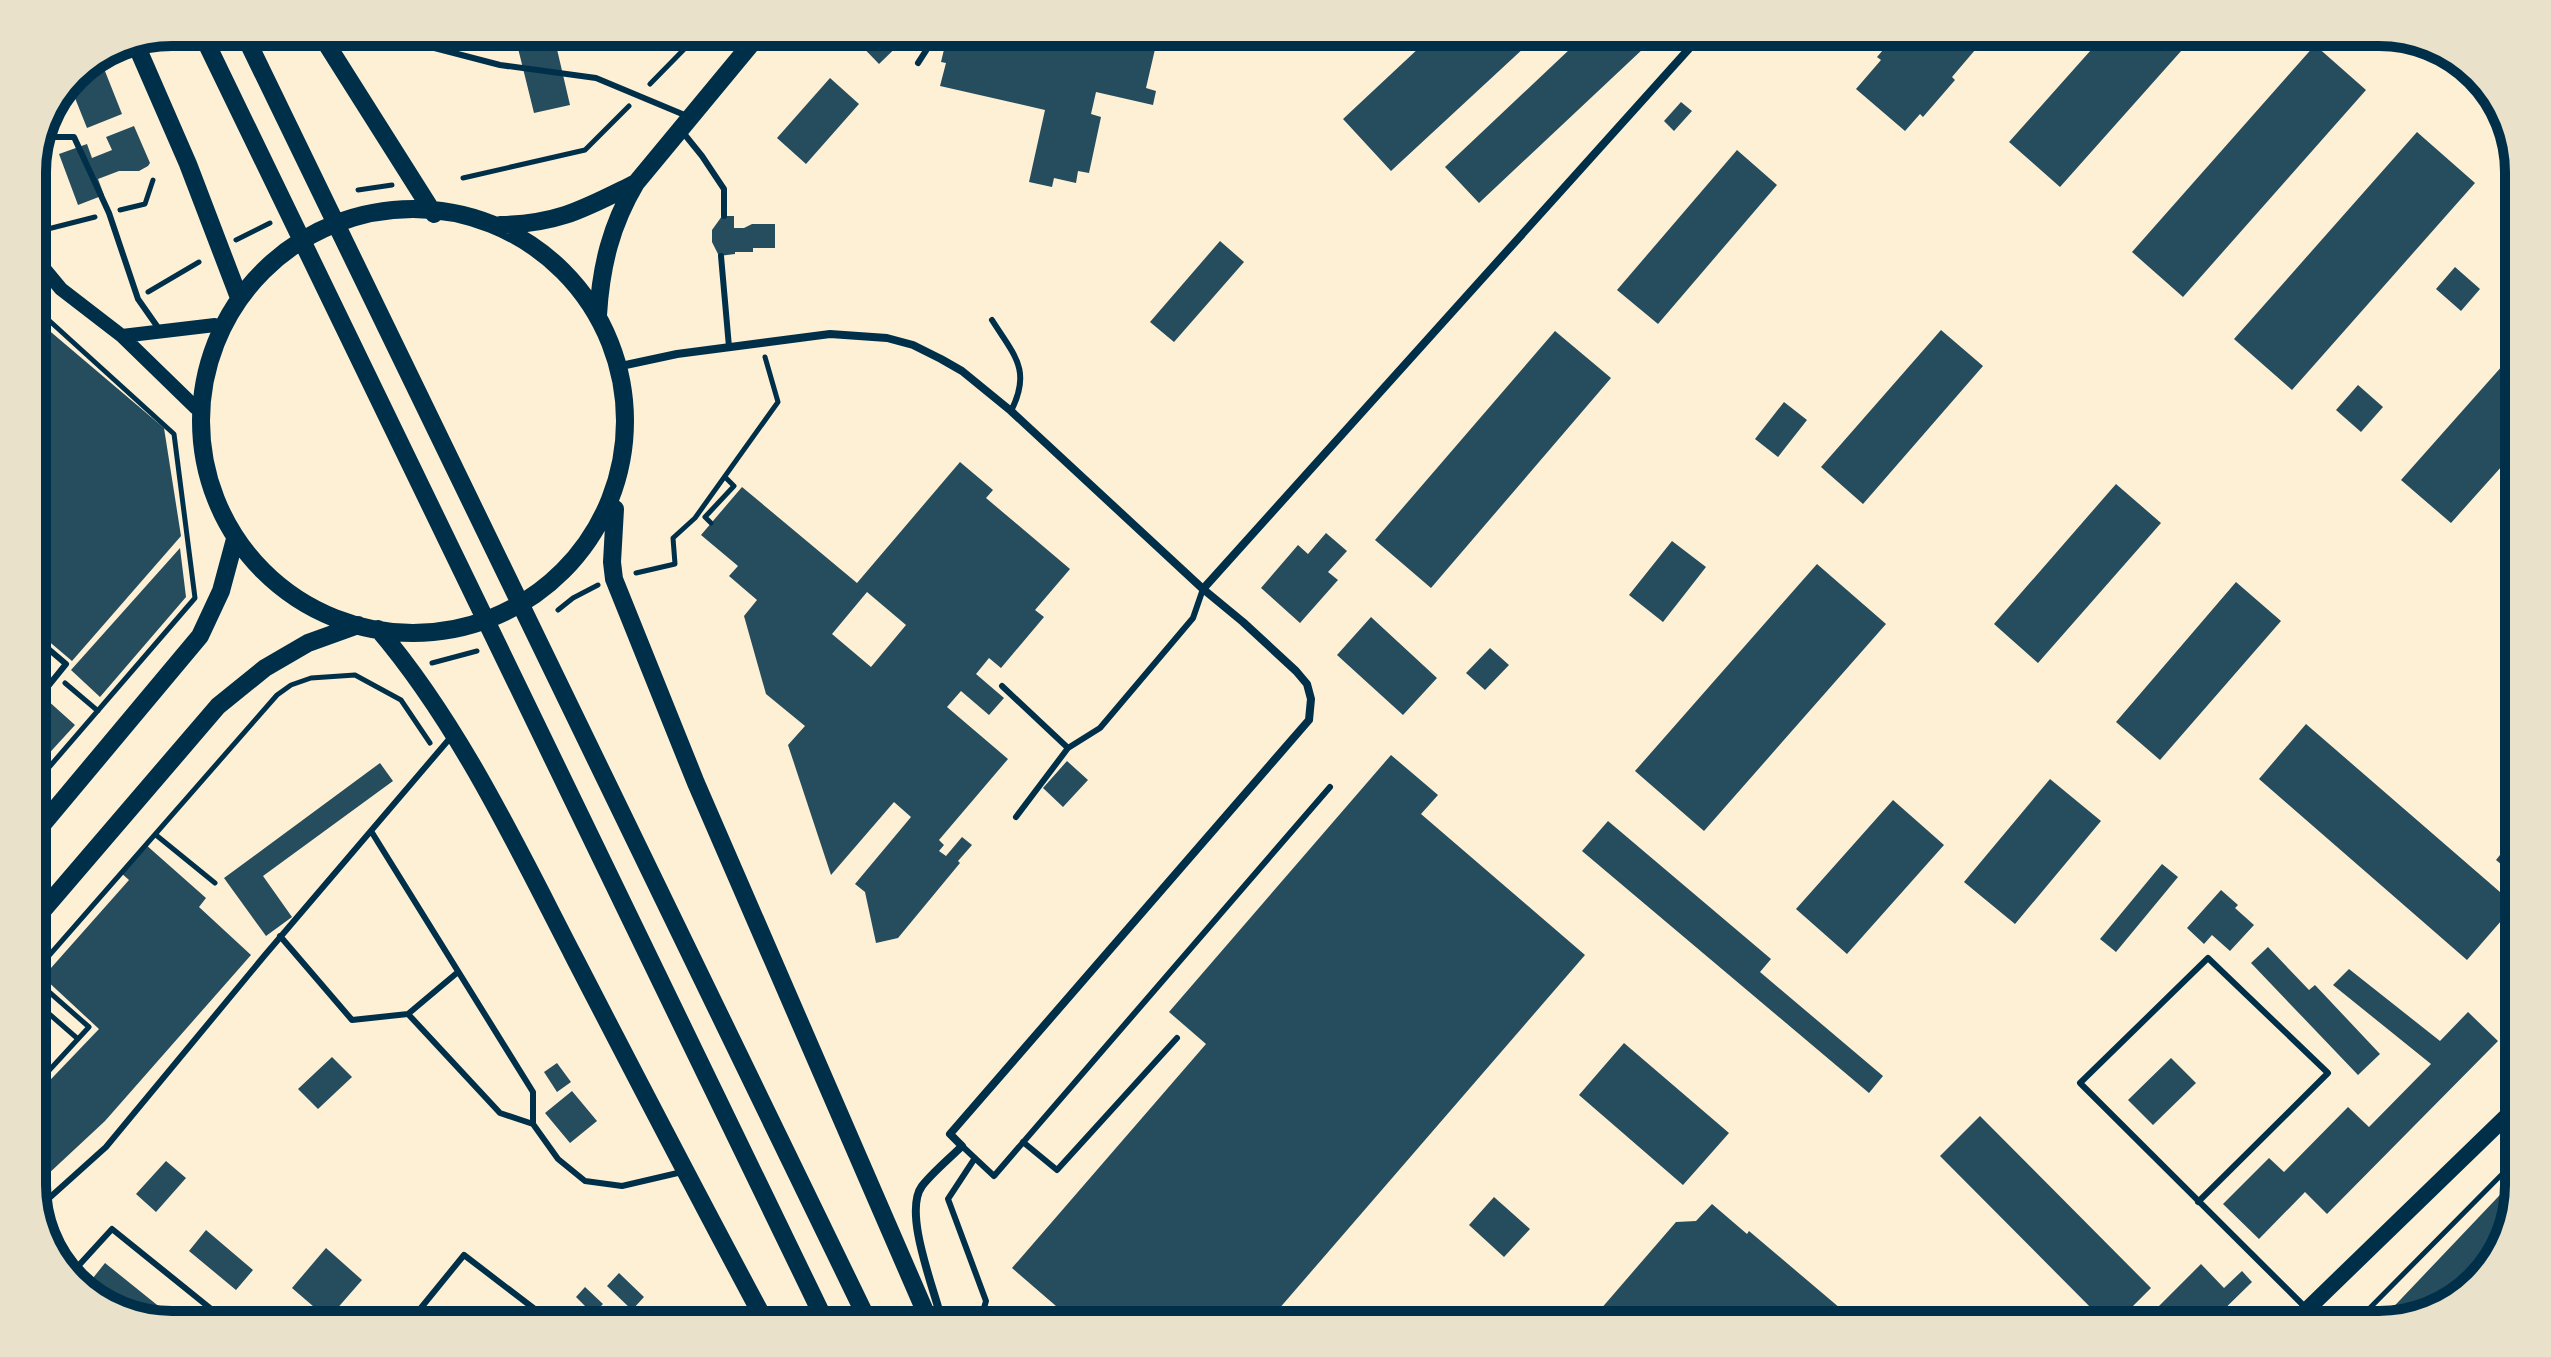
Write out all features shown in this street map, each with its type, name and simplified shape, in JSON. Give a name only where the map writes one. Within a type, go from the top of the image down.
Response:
[{"type":"main road","points":[[208,46],[820,1311]]},
{"type":"main road","points":[[250,46],[863,1311]]},
{"type":"main road","points":[[328,46],[434,214]]},
{"type":"main road","points":[[598,315],[604,256],[621,209],[636,183],[749,46]]},
{"type":"main road","points":[[139,51],[188,164],[238,295]]},
{"type":"main road","points":[[616,499],[596,538],[579,562],[556,580],[501,611],[443,629],[378,629],[358,625],[310,606],[289,592],[269,577],[235,539],[208,486],[196,408],[199,381],[215,325],[238,295],[268,265],[319,231],[386,214],[434,214],[491,225],[529,225],[559,219],[636,183]]},
{"type":"main road","points":[[491,225],[513,234],[546,257],[598,315],[621,366],[629,430],[616,499],[612,562],[614,579],[696,783],[925,1311]]},
{"type":"main road","points":[[46,820],[200,636],[221,591],[235,539]]},
{"type":"main road","points":[[46,907],[218,706],[276,661],[308,643],[358,625]]},
{"type":"main road","points":[[378,629],[425,689],[519,851],[760,1311]]},
{"type":"main road","points":[[2307,1309],[2505,1118]]},
{"type":"street","points":[[1203,589],[1691,46]]},
{"type":"street","points":[[46,271],[61,289],[122,336],[196,408]]},
{"type":"street","points":[[122,336],[215,325]]},
{"type":"street","points":[[621,366],[677,354],[830,334],[887,338],[913,345],[962,371],[1011,411],[1307,684],[1311,699],[1309,720],[950,1134],[962,1146],[920,1188],[914,1213],[939,1311]]},
{"type":"lane","points":[[427,46],[500,65],[596,78],[639,95],[685,123],[724,189],[724,216]]},
{"type":"lane","points":[[918,63],[929,46]]},
{"type":"lane","points":[[51,137],[74,137],[109,213],[138,299],[161,331]]},
{"type":"lane","points":[[721,256],[729,347]]},
{"type":"lane","points":[[992,320],[1020,365],[1021,391],[1011,411]]},
{"type":"lane","points":[[1016,817],[1068,748],[1100,728],[1193,618],[1203,589]]},
{"type":"lane","points":[[46,647],[66,664],[46,690]]},
{"type":"lane","points":[[1002,686],[1068,748]]},
{"type":"lane","points":[[47,1200],[106,1147],[280,936],[452,735]]},
{"type":"lane","points":[[962,1146],[994,1176],[1330,787]]},
{"type":"lane","points":[[371,831],[533,1092],[533,1124],[558,1159],[585,1181],[622,1186],[685,1171]]},
{"type":"lane","points":[[280,936],[352,1020],[408,1014],[458,972]]},
{"type":"lane","points":[[2198,1202],[2328,1073],[2208,958],[2080,1083],[2198,1202],[2307,1309]]},
{"type":"lane","points":[[408,1014],[500,1113],[533,1124]]},
{"type":"lane","points":[[1023,1142],[1057,1170],[1177,1038]]},
{"type":"lane","points":[[975,1158],[948,1199],[986,1301],[983,1311]]},
{"type":"lane","points":[[77,1268],[112,1229],[214,1311]]},
{"type":"lane","points":[[418,1311],[464,1255],[537,1311]]},
{"type":"path","points":[[463,178],[585,150],[687,46]]},
{"type":"path","points":[[46,229],[145,204],[153,180]]},
{"type":"path","points":[[358,190],[393,185]]},
{"type":"path","points":[[236,241],[271,223]]},
{"type":"path","points":[[46,318],[174,434],[195,598],[46,771]]},
{"type":"path","points":[[636,573],[675,564],[673,538],[695,518],[778,402],[761,344]]},
{"type":"path","points":[[711,523],[705,517],[734,486],[724,477]]},
{"type":"path","points":[[558,610],[573,598],[602,584]]},
{"type":"path","points":[[432,663],[477,651]]},
{"type":"path","points":[[46,960],[277,695],[291,685],[311,678],[355,675],[401,700],[437,754]]},
{"type":"path","points":[[58,676],[98,711]]},
{"type":"path","points":[[156,835],[215,883]]},
{"type":"path","points":[[46,989],[89,1027],[46,1074]]},
{"type":"path","points":[[46,1011],[78,1039]]},
{"type":"path","points":[[2367,1311],[2505,1171]]},
{"type":"building","points":[[517,46],[556,46],[570,105],[534,113]]},
{"type":"building","points":[[862,46],[898,46],[879,64]]},
{"type":"building","points":[[945,46],[1156,46],[1146,88],[1156,91],[1153,105],[1096,92],[1091,114],[1101,117],[1089,173],[1078,171],[1076,183],[1054,178],[1052,187],[1029,182],[1045,110],[940,86],[946,63],[941,62]]},
{"type":"building","points":[[1421,46],[1526,46],[1391,171],[1343,119]]},
{"type":"building","points":[[1573,46],[1646,46],[1479,203],[1445,167]]},
{"type":"building","points":[[1886,46],[1978,46],[1952,77],[1955,80],[1923,117],[1920,114],[1905,131],[1856,89],[1881,60],[1877,57]]},
{"type":"building","points":[[2095,46],[2186,46],[2060,187],[2009,142]]},
{"type":"building","points":[[2314,46],[2366,90],[2183,297],[2132,252]]},
{"type":"building","points":[[103,67],[122,114],[87,128],[73,94]]},
{"type":"building","points":[[830,78],[859,104],[806,164],[777,138]]},
{"type":"building","points":[[1681,102],[1692,111],[1674,131],[1664,121]]},
{"type":"building","points":[[134,126],[150,163],[148,166],[139,171],[119,171],[98,179],[104,195],[78,205],[59,154],[87,144],[92,158],[112,150],[106,137]]},
{"type":"building","points":[[2417,132],[2475,183],[2292,390],[2234,339]]},
{"type":"building","points":[[1737,150],[1777,185],[1658,324],[1617,290]]},
{"type":"building","points":[[722,216],[734,216],[734,228],[775,224],[775,248],[753,248],[753,252],[719,256],[712,242],[712,230]]},
{"type":"building","points":[[1220,241],[1244,262],[1174,342],[1150,322]]},
{"type":"building","points":[[2455,267],[2480,289],[2461,311],[2436,289]]},
{"type":"building","points":[[46,328],[164,428],[181,536],[72,661],[46,639]]},
{"type":"building","points":[[1941,330],[1983,366],[1863,504],[1821,467]]},
{"type":"building","points":[[1555,331],[1611,378],[1431,588],[1375,540]]},
{"type":"building","points":[[2505,363],[2505,463],[2451,523],[2401,480]]},
{"type":"building","points":[[2358,385],[2383,407],[2361,432],[2336,410]]},
{"type":"building","points":[[1784,402],[1807,420],[1778,457],[1755,439]]},
{"type":"building","points":[[960,462],[993,490],[986,498],[1070,569],[1035,610],[1044,617],[1001,668],[989,658],[976,674],[1004,698],[989,715],[961,691],[947,707],[1008,759],[939,840],[944,845],[939,851],[946,856],[962,837],[972,845],[958,861],[960,863],[898,938],[876,943],[865,892],[855,884],[911,817],[894,802],[831,875],[788,745],[805,726],[766,694],[744,616],[757,600],[729,576],[738,566],[701,535],[742,487],[857,583]],"holes":[[[867,592],[906,625],[871,667],[832,634]]]},
{"type":"building","points":[[2116,484],[2161,523],[2038,663],[1994,624]]},
{"type":"building","points":[[1326,533],[1347,551],[1328,572],[1338,580],[1300,623],[1261,588],[1298,545],[1308,554]]},
{"type":"building","points":[[1672,541],[1706,567],[1663,622],[1629,595]]},
{"type":"building","points":[[180,548],[186,597],[100,697],[71,670]]},
{"type":"building","points":[[1817,564],[1886,624],[1704,831],[1635,771]]},
{"type":"building","points":[[2236,582],[2281,621],[2160,760],[2116,722]]},
{"type":"building","points":[[1371,617],[1437,678],[1403,715],[1337,655]]},
{"type":"building","points":[[1490,648],[1509,665],[1485,690],[1466,673]]},
{"type":"building","points":[[46,699],[75,725],[46,757]]},
{"type":"building","points":[[2306,724],[2505,896],[2505,916],[2467,960],[2259,779]]},
{"type":"building","points":[[1391,755],[1438,795],[1421,814],[1585,955],[1277,1311],[1062,1311],[1012,1268],[1206,1044],[1169,1012]]},
{"type":"building","points":[[1067,761],[1088,780],[1063,807],[1043,788]]},
{"type":"building","points":[[380,763],[393,781],[263,876],[292,917],[266,936],[224,878]]},
{"type":"building","points":[[2050,779],[2101,821],[2015,924],[1964,882]]},
{"type":"building","points":[[1893,800],[1944,845],[1847,954],[1796,909]]},
{"type":"building","points":[[1608,821],[1771,959],[1760,972],[1883,1076],[1869,1093],[1582,851]]},
{"type":"building","points":[[145,844],[206,898],[199,907],[251,955],[105,1121],[46,1176],[46,1084],[99,1029],[46,980],[46,974],[129,880],[120,872]]},
{"type":"building","points":[[2505,849],[2505,867],[2496,860]]},
{"type":"building","points":[[2162,864],[2178,877],[2116,952],[2100,939]]},
{"type":"building","points":[[2221,890],[2254,925],[2230,951],[2212,935],[2204,944],[2187,928]]},
{"type":"building","points":[[2268,947],[2309,990],[2315,985],[2380,1054],[2358,1075],[2251,963]]},
{"type":"building","points":[[2349,969],[2440,1041],[2468,1012],[2498,1041],[2327,1214],[2305,1192],[2259,1239],[2223,1204],[2269,1158],[2284,1172],[2348,1107],[2369,1127],[2431,1064],[2333,985]]},
{"type":"building","points":[[1624,1043],[1729,1133],[1683,1185],[1579,1095]]},
{"type":"building","points":[[332,1057],[352,1077],[318,1109],[298,1089]]},
{"type":"building","points":[[2171,1058],[2196,1083],[2153,1125],[2128,1100]]},
{"type":"building","points":[[557,1063],[571,1082],[557,1092],[544,1072]]},
{"type":"building","points":[[572,1091],[597,1121],[570,1143],[545,1113]]},
{"type":"building","points":[[1980,1116],[2151,1288],[2131,1308],[2134,1311],[2094,1311],[1940,1156]]},
{"type":"building","points":[[166,1161],[186,1178],[156,1212],[136,1194]]},
{"type":"building","points":[[2505,1190],[2501,1217],[2492,1240],[2468,1274],[2442,1294],[2411,1307],[2390,1310]]},
{"type":"building","points":[[1494,1197],[1530,1229],[1504,1257],[1469,1225]]},
{"type":"building","points":[[1712,1204],[1747,1234],[1749,1231],[1843,1311],[1599,1311],[1676,1222],[1696,1221]]},
{"type":"building","points":[[206,1230],[253,1270],[236,1290],[189,1251]]},
{"type":"building","points":[[326,1248],[362,1280],[335,1311],[319,1311],[292,1288]]},
{"type":"building","points":[[105,1263],[164,1310],[140,1307],[117,1298],[90,1281]]},
{"type":"building","points":[[2201,1264],[2224,1288],[2242,1271],[2252,1282],[2222,1311],[2154,1311]]},
{"type":"building","points":[[619,1273],[644,1297],[632,1310],[607,1286]]},
{"type":"building","points":[[585,1287],[603,1304],[596,1311],[590,1311],[576,1297]]}]
